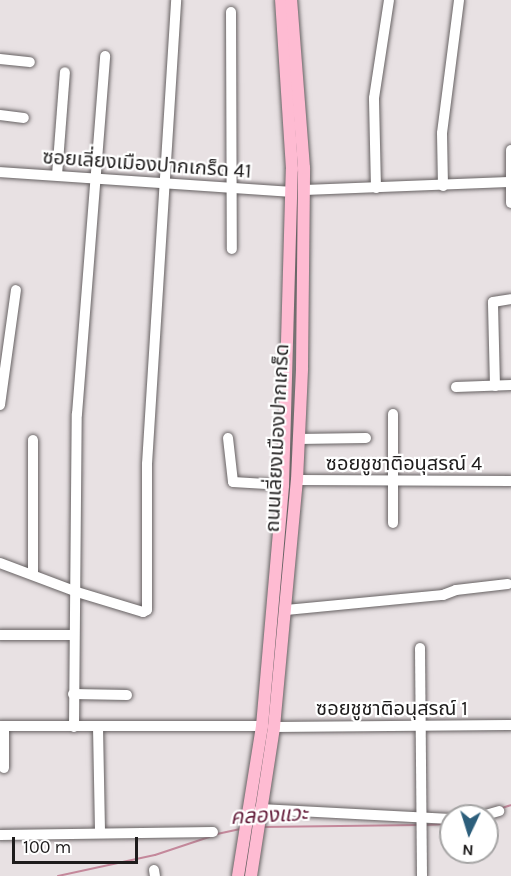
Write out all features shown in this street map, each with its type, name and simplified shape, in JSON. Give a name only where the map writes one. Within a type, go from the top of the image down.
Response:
[{"type":"main road","name":"ถนนเลี่ยงเมืองปากเกร็ด","points":[[251,876],[252,836],[286,610],[297,480],[302,368],[297,191],[281,0]]},
{"type":"main road","name":"ถนนเลี่ยงเมืองปากเกร็ด","points":[[268,727],[283,485],[297,191],[304,168],[291,0]]},
{"type":"main road","name":"ถนนเลี่ยงเมืองปากเกร็ด","points":[[238,876],[252,836]]},
{"type":"street","points":[[0,563],[77,592],[143,612],[148,607],[147,464],[176,0]]},
{"type":"street","points":[[376,188],[374,98],[390,0]]},
{"type":"street","points":[[442,186],[442,133],[459,0]]},
{"type":"street","points":[[231,12],[232,249]]},
{"type":"street","points":[[74,727],[73,635],[77,592],[77,414],[98,177],[105,56]]},
{"type":"street","points":[[0,59],[30,62]]},
{"type":"street","points":[[57,175],[65,72]]},
{"type":"street","points":[[0,115],[24,118]]},
{"type":"street","points":[[511,150],[511,203]]},
{"type":"street","name":"ซอยเลี่ยงเมืองปากเกร็ด 41","points":[[0,172],[297,191],[510,182]]},
{"type":"street","points":[[0,405],[16,290]]},
{"type":"street","points":[[495,386],[493,302],[511,299]]},
{"type":"street","points":[[456,387],[511,385]]},
{"type":"street","points":[[393,414],[393,524]]},
{"type":"street","points":[[228,438],[233,482],[283,485]]},
{"type":"street","points":[[298,439],[366,438]]},
{"type":"street","points":[[33,440],[33,574]]},
{"type":"street","name":"ซอยชูชาติอนุสรณ์ 4","points":[[297,480],[511,481]]},
{"type":"street","points":[[286,610],[443,595],[456,590],[508,584]]},
{"type":"street","points":[[0,635],[73,635]]},
{"type":"street","points":[[420,648],[422,876]]},
{"type":"street","points":[[73,694],[127,695]]},
{"type":"street","name":"ซอยชูชาติอนุสรณ์ 1","points":[[2,726],[421,727],[511,725]]},
{"type":"street","points":[[2,726],[4,768]]},
{"type":"street","points":[[98,726],[100,832]]},
{"type":"street","points":[[256,810],[439,819]]},
{"type":"street","points":[[0,835],[213,832]]},
{"type":"waterway","name":"คลองแวะ","points":[[502,808],[511,805]]},
{"type":"waterway","name":"คลองแวะ","points":[[426,825],[439,824]]},
{"type":"waterway","name":"คลองแวะ","points":[[262,827],[418,825]]},
{"type":"waterway","name":"คลองแวะ","points":[[217,834],[241,829]]},
{"type":"waterway","name":"คลองแวะ","points":[[58,876],[155,855],[209,837]]}]
